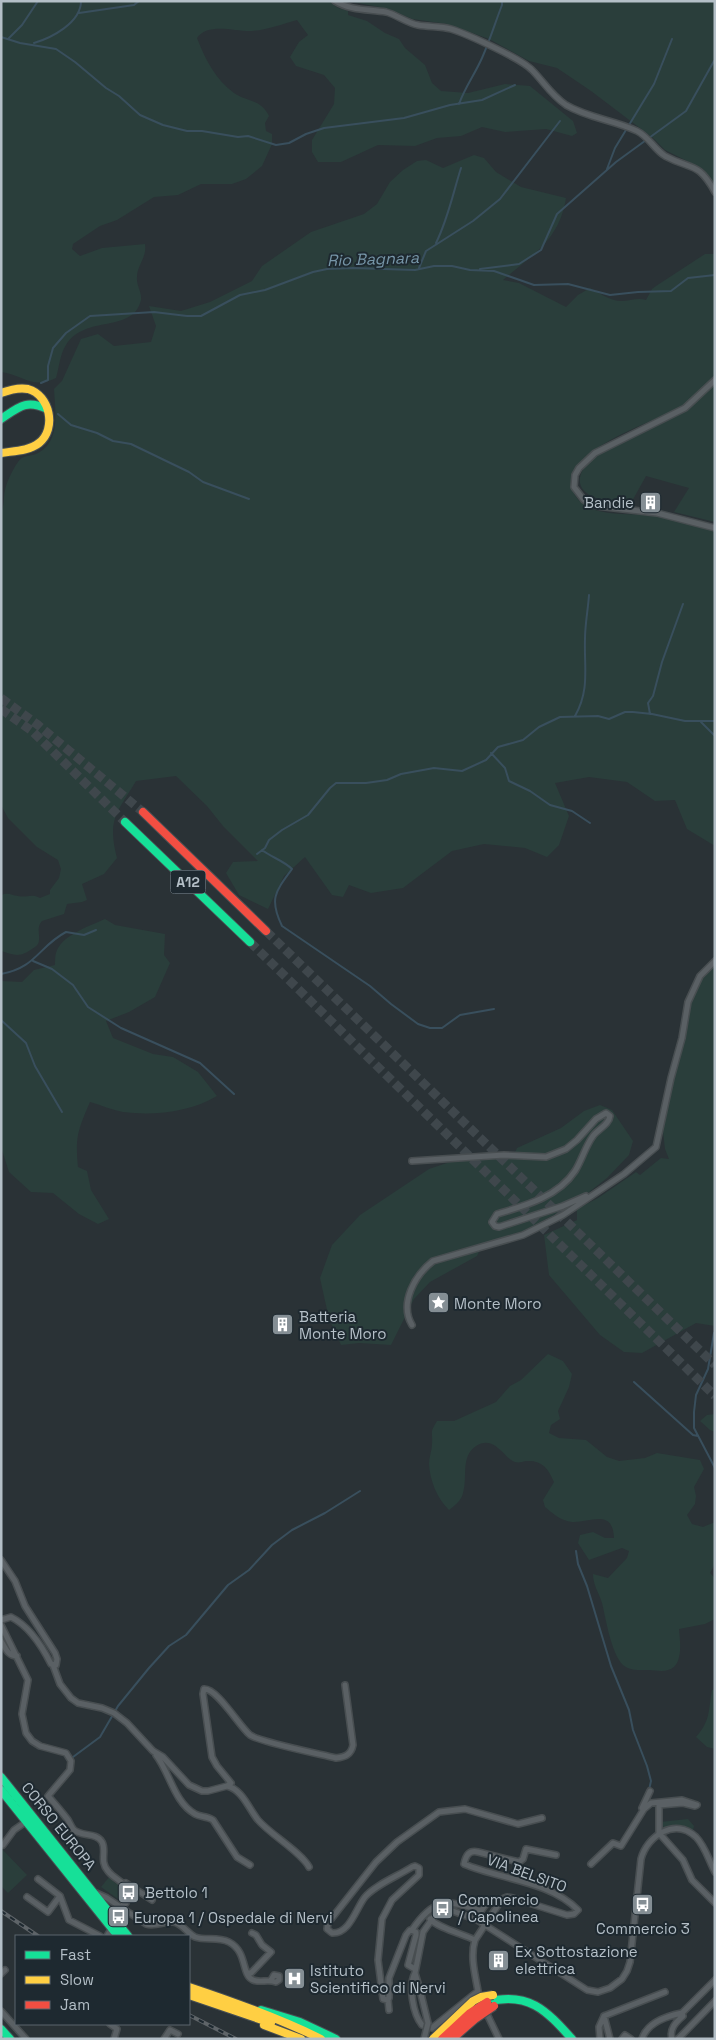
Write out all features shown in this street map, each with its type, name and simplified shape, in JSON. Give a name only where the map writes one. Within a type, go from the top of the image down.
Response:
[{"type":"main road","points":[[1,393],[14,389],[28,389],[40,396],[47,409],[50,423],[43,439],[31,446],[1,453]]},
{"type":"main road","points":[[1,419],[26,403],[36,403],[47,409]]},
{"type":"main road","name":"A12","points":[[143,812],[266,931]]},
{"type":"main road","name":"A12","points":[[125,822],[250,942]]},
{"type":"main road","name":"CORSO EUROPA","points":[[1,1777],[95,1893],[114,1925],[118,1935]]},
{"type":"main road","name":"CORSO EUROPA","points":[[1,1790],[86,1895],[114,1925],[127,1935]]},
{"type":"main road","points":[[190,1987],[296,2020],[336,2039]]},
{"type":"main road","points":[[190,1995],[320,2039],[252,2008]]},
{"type":"main road","points":[[433,2039],[473,2001],[481,1997],[493,1995],[504,1995],[528,2001],[543,2009],[556,2020],[572,2039]]},
{"type":"main road","points":[[452,2039],[493,2000],[514,1998]]},
{"type":"main road","points":[[442,2039],[470,2013],[490,2004]]},
{"type":"main road","points":[[223,2008],[302,2039]]},
{"type":"main road","points":[[1,2029],[10,2039]]},
{"type":"street","points":[[335,1],[353,8],[387,12],[416,25],[451,29],[475,38],[531,69],[552,95],[567,105],[579,112],[627,126],[651,140],[657,150],[666,156],[697,168],[715,192]]},
{"type":"street","points":[[715,380],[685,408],[596,453],[579,468],[575,475],[574,487],[584,500],[597,506],[657,513],[715,528]]},
{"type":"street","points":[[412,1325],[408,1320],[406,1308],[411,1290],[422,1269],[433,1261],[523,1235],[563,1215],[624,1174],[656,1148],[671,1078],[682,1038],[688,1002],[700,976],[715,960]]},
{"type":"street","points":[[412,1162],[504,1155],[546,1157],[566,1149],[602,1114],[606,1113],[610,1116],[609,1121],[592,1137],[572,1175],[540,1199],[516,1210],[497,1214],[493,1217],[492,1222],[497,1227],[510,1224],[563,1206],[598,1190]]},
{"type":"street","points":[[1,1560],[16,1581],[25,1606],[55,1653],[57,1664],[53,1666]]},
{"type":"street","points":[[1,1620],[10,1617],[19,1622],[42,1646],[60,1684],[78,1703],[102,1708],[114,1713],[127,1723],[159,1758],[174,1788],[188,1809],[196,1815],[213,1820],[237,1857],[250,1866]]},
{"type":"street","points":[[1,1625],[28,1680],[22,1714],[26,1733],[32,1741],[40,1746],[66,1753],[71,1761],[70,1770],[48,1796],[73,1829],[80,1834],[95,1836],[101,1841],[104,1848],[102,1862],[108,1871],[129,1890],[129,1897],[126,1903],[120,1907]]},
{"type":"street","points":[[1,1641],[8,1653],[12,1656],[17,1656]]},
{"type":"street","points":[[227,1786],[230,1785],[230,1781],[212,1757],[203,1694],[204,1689],[212,1691],[244,1729],[255,1739],[336,1758],[346,1756],[352,1750],[353,1745],[345,1685]]},
{"type":"street","points":[[153,1751],[163,1757],[184,1781],[196,1789],[208,1791],[227,1786],[237,1790],[258,1820],[283,1843],[306,1860],[310,1867]]},
{"type":"street","points":[[641,1813],[650,1791]]},
{"type":"street","points":[[591,1864],[613,1843],[621,1846],[647,1805],[658,1800],[682,1800],[696,1804],[695,1806],[683,1803],[659,1805],[659,1834],[684,1860],[692,1880],[715,1903]]},
{"type":"street","points":[[388,2000],[383,1999],[378,1960],[382,1918],[392,1900],[418,1875],[419,1868],[412,1867],[372,1889],[343,1929],[335,1933],[328,1931],[327,1926],[354,1888],[365,1878],[376,1862],[398,1842],[439,1812],[447,1809],[465,1809],[518,1824],[542,1818]]},
{"type":"street","points":[[4,1845],[14,1830],[27,1821]]},
{"type":"street","points":[[485,1924],[475,1940],[473,1955],[478,1991],[437,2026],[426,2028],[420,2023],[415,2010],[412,1978],[423,1932],[430,1919],[441,1911],[455,1910],[485,1924],[587,1990],[598,1992],[610,1988],[622,1979],[628,1968],[641,1859],[649,1842],[659,1834],[674,1829],[693,1835],[702,1844],[715,1872]]},
{"type":"street","name":"VIA BELSITO","points":[[485,1924],[494,1908],[502,1899],[507,1897],[567,1915],[574,1914],[578,1910],[565,1898],[546,1890],[464,1864],[468,1853],[472,1851],[478,1852],[519,1862],[523,1859],[526,1849],[556,1854]]},
{"type":"street","points":[[38,1879],[60,1896],[69,1920],[98,1935]]},
{"type":"street","points":[[123,1883],[133,1887],[152,1900]]},
{"type":"street","points":[[95,1893],[150,1925],[176,1923],[196,1937],[228,1941],[241,1952],[247,1973],[252,1980],[271,1980]]},
{"type":"street","name":"CORSO EUROPA","points":[[86,1895],[95,1893]]},
{"type":"street","points":[[27,1897],[48,1912],[60,1896]]},
{"type":"street","points":[[389,2010],[390,1975],[408,1931],[412,1930],[424,1913],[434,1906],[446,1903],[462,1903],[481,1911],[489,1900]]},
{"type":"street","points":[[430,1919],[437,1925],[475,1940]]},
{"type":"street","points":[[108,1935],[114,1925]]},
{"type":"street","points":[[412,1930],[416,1932],[416,1936],[408,1965],[415,1971],[428,2023],[424,2039]]},
{"type":"street","points":[[247,1973],[251,1974],[271,1952],[252,1932]]},
{"type":"street","points":[[642,2039],[647,2029],[654,2024],[682,2013],[715,1980]]},
{"type":"street","points":[[600,2039],[599,2027],[604,2016],[665,1992]]},
{"type":"street","points":[[678,2039],[715,2001]]},
{"type":"street","points":[[1,2011],[26,2039]]},
{"type":"street","points":[[672,2039],[674,2025],[683,2016],[682,2013]]},
{"type":"street","points":[[486,2014],[499,2039]]},
{"type":"street","points":[[604,2016],[610,2039]]},
{"type":"street","points":[[112,2025],[117,2029],[114,2039]]},
{"type":"street","points":[[164,2039],[168,2030],[178,2034]]},
{"type":"street","points":[[622,2039],[625,2036],[631,2039]]},
{"type":"green space","points":[[3,1],[331,1],[336,7],[348,11],[348,15],[367,21],[385,33],[399,39],[405,48],[425,65],[432,83],[441,91],[468,93],[505,84],[530,86],[573,121],[577,133],[572,136],[546,129],[505,132],[482,127],[461,136],[437,138],[415,146],[378,145],[341,162],[318,162],[312,152],[312,140],[334,104],[335,88],[324,75],[296,66],[290,57],[299,42],[308,35],[297,20],[258,30],[208,30],[197,38],[207,61],[216,75],[234,93],[262,106],[269,116],[265,123],[266,131],[272,134],[272,144],[262,166],[246,179],[232,184],[201,184],[178,195],[154,197],[117,220],[100,226],[73,244],[72,249],[80,256],[102,248],[145,244],[145,253],[137,277],[141,300],[136,310],[129,317],[96,326],[74,336],[64,349],[56,378],[41,383],[28,381],[1,372],[1,11]]},
{"type":"green space","points":[[348,1],[715,1],[715,185],[703,169],[665,150],[653,138],[557,68],[529,61],[489,39],[447,24],[412,19],[389,9]]},
{"type":"green space","points":[[474,155],[484,158],[496,172],[521,187],[566,198],[563,213],[551,236],[534,254],[503,280],[519,283],[566,307],[578,295],[590,288],[617,301],[646,300],[652,289],[656,286],[705,254],[715,254],[715,377],[683,405],[616,437],[583,459],[574,472],[572,487],[580,502],[601,512],[656,516],[715,531],[715,846],[687,829],[675,800],[655,801],[627,782],[589,777],[555,783],[569,816],[559,845],[547,857],[525,848],[484,844],[452,851],[403,888],[371,893],[349,885],[343,897],[332,895],[305,857],[284,876],[268,909],[239,895],[226,873],[233,862],[258,861],[223,826],[207,806],[176,776],[136,781],[119,809],[114,825],[114,845],[117,858],[104,874],[82,884],[87,900],[67,904],[64,914],[42,921],[39,928],[38,943],[36,947],[28,952],[17,955],[1,951],[1,895],[34,896],[40,898],[50,894],[50,890],[59,878],[61,869],[58,860],[37,847],[8,818],[1,805],[1,512],[7,483],[18,462],[22,458],[38,453],[50,441],[55,424],[54,389],[62,381],[81,339],[98,334],[114,346],[151,342],[156,326],[149,306],[181,311],[210,302],[252,281],[262,266],[311,232],[364,214],[377,204],[390,182],[417,161],[426,160],[443,168]]},
{"type":"green space","points":[[715,385],[715,522],[674,512],[689,488],[646,476],[631,503],[605,501],[586,492],[581,486],[580,477],[585,466],[596,454],[687,410]]},
{"type":"green space","points":[[105,919],[115,925],[165,934],[164,955],[170,963],[155,997],[129,1012],[106,1021],[113,1038],[153,1054],[173,1057],[198,1072],[217,1096],[195,1106],[159,1113],[123,1112],[90,1102],[78,1134],[77,1157],[78,1167],[87,1171],[91,1190],[109,1219],[98,1224],[79,1214],[53,1193],[31,1192],[9,1172],[1,1147],[1,981],[22,982],[34,970],[55,965],[56,953],[64,941],[77,932]]},
{"type":"green space","points":[[715,963],[715,1326],[696,1323],[642,1353],[624,1352],[600,1335],[549,1275],[544,1235],[577,1220],[577,1209],[598,1198],[636,1172],[640,1175],[661,1158],[669,1159],[665,1149],[663,1131],[689,1003],[701,977]]},
{"type":"green space","points":[[600,1105],[612,1110],[633,1141],[629,1155],[607,1178],[574,1204],[524,1231],[483,1244],[477,1256],[430,1282],[414,1299],[391,1345],[359,1343],[341,1345],[329,1319],[320,1278],[332,1245],[360,1215],[429,1169],[462,1158],[514,1155],[517,1148],[561,1128],[584,1111]]},
{"type":"green space","points":[[548,1354],[563,1361],[572,1374],[569,1387],[558,1411],[560,1419],[551,1425],[549,1433],[559,1438],[586,1440],[607,1457],[619,1461],[645,1458],[657,1453],[700,1460],[704,1469],[694,1487],[695,1504],[687,1515],[692,1524],[703,1527],[715,1522],[715,1564],[710,1573],[715,1578],[715,1619],[705,1624],[679,1629],[679,1658],[677,1664],[668,1670],[632,1669],[623,1665],[619,1660],[612,1644],[593,1574],[608,1578],[627,1558],[629,1551],[622,1548],[589,1560],[578,1543],[580,1535],[593,1532],[605,1538],[614,1538],[613,1529],[605,1520],[572,1522],[564,1520],[545,1507],[543,1500],[554,1482],[544,1466],[532,1461],[515,1462],[494,1445],[483,1443],[476,1446],[468,1456],[463,1493],[455,1505],[449,1510],[435,1489],[431,1477],[429,1459],[432,1446],[432,1431],[437,1421],[454,1421],[496,1402],[510,1386],[521,1380]]},
{"type":"green space","points":[[715,1414],[715,1432],[700,1421],[707,1415]]},
{"type":"green space","points":[[715,1689],[715,1749],[707,1747],[696,1737],[707,1720],[712,1690]]},
{"type":"green space","points":[[688,1819],[694,1826],[693,1830],[683,1826],[661,1827],[660,1822]]},
{"type":"green space","points":[[1,1848],[27,1875],[8,1893],[1,1886]]},
{"type":"green space","points":[[110,1876],[114,1882],[124,1888],[126,1896],[123,1899],[118,1899],[101,1887]]},
{"type":"waterway","points":[[9,38],[22,25],[38,1]]},
{"type":"waterway","points":[[34,43],[49,37],[71,23],[80,9],[81,1]]},
{"type":"waterway","points":[[79,13],[134,5],[139,1]]},
{"type":"waterway","points":[[459,104],[485,51],[502,1]]},
{"type":"waterway","points":[[1,37],[20,43],[56,49],[119,96],[140,115],[163,125],[187,131],[202,131],[238,137],[248,136],[276,145],[289,143],[306,134],[324,128],[404,118],[450,105],[482,100],[515,85]]},
{"type":"waterway","points":[[607,169],[615,148],[654,84],[672,39]]},
{"type":"waterway","points":[[480,269],[519,264],[541,250],[557,214],[616,162],[686,111],[714,61]]},
{"type":"waterway","points":[[419,268],[426,251],[473,221],[500,199],[560,121]]},
{"type":"waterway","points":[[436,243],[447,215],[461,168]]},
{"type":"waterway","name":"Rio Bagnara","points":[[41,383],[48,380],[48,366],[53,348],[66,333],[90,316],[154,312],[201,316],[240,295],[265,290],[313,272],[327,269],[415,270],[434,266],[452,266],[470,270],[494,271],[534,285],[568,284],[610,295],[671,291],[688,278],[715,275]]},
{"type":"waterway","points":[[58,414],[71,425],[97,433],[113,441],[131,444],[189,472],[203,482],[249,499]]},
{"type":"waterway","points":[[575,716],[583,697],[585,633],[589,595]]},
{"type":"waterway","points":[[650,714],[648,703],[653,696],[662,662],[683,604]]},
{"type":"waterway","points":[[257,854],[265,848],[269,840],[282,830],[308,815],[336,783],[366,783],[387,780],[401,774],[434,768],[462,771],[486,760],[498,747],[523,740],[539,727],[560,717],[598,716],[609,719],[625,712],[633,712],[685,721],[715,721]]},
{"type":"waterway","points":[[701,722],[715,736]]},
{"type":"waterway","points":[[491,753],[505,768],[509,781],[530,791],[550,805],[572,811],[590,823]]},
{"type":"waterway","points":[[262,850],[292,869],[281,884],[276,896],[276,909],[282,926],[370,986],[418,1024],[430,1028],[442,1028],[460,1015],[494,1009]]},
{"type":"waterway","points":[[1,974],[13,971],[30,962],[49,944],[66,932],[84,935],[96,930]]},
{"type":"waterway","points":[[33,961],[52,969],[73,985],[88,1007],[121,1028],[200,1063],[234,1094]]},
{"type":"waterway","points":[[1,1020],[26,1043],[35,1066],[62,1112]]},
{"type":"waterway","points":[[714,1333],[708,1369],[696,1395],[694,1428],[715,1468]]},
{"type":"waterway","points":[[634,1382],[693,1435],[698,1436]]},
{"type":"waterway","points":[[73,1757],[100,1737],[118,1706],[149,1668],[169,1646],[186,1635],[228,1585],[249,1570],[272,1545],[292,1530],[325,1513],[360,1491]]},
{"type":"waterway","points":[[576,1551],[578,1564],[587,1586],[611,1666],[629,1710],[633,1730],[647,1766],[651,1781],[649,1790]]},
{"type":"tunnel","points":[[1,698],[38,725],[143,812]]},
{"type":"tunnel","points":[[1,709],[32,731],[125,822]]},
{"type":"tunnel","points":[[266,931],[715,1365]]},
{"type":"tunnel","points":[[250,942],[715,1396]]},
{"type":"railway","points":[[1,1911],[37,1935]]},
{"type":"railway","points":[[190,2016],[236,2039]]},
{"type":"traffic: fast","points":[[1,419],[23,406],[33,405],[47,409]]},
{"type":"traffic: fast","points":[[125,822],[250,942]]},
{"type":"traffic: fast","points":[[1,1777],[127,1935]]},
{"type":"traffic: fast","points":[[1,1790],[117,1935]]},
{"type":"traffic: fast","points":[[487,2002],[501,1999],[525,2001],[554,2019],[572,2039]]},
{"type":"traffic: fast","points":[[261,2010],[300,2022],[336,2039]]},
{"type":"traffic: fast","points":[[1,2029],[10,2039]]},
{"type":"traffic: slow","points":[[1,393],[21,388],[36,392],[42,398],[49,413],[48,429],[45,437],[39,443],[31,448],[1,453]]},
{"type":"traffic: slow","points":[[190,1987],[289,2024],[321,2039]]},
{"type":"traffic: slow","points":[[190,1995],[271,2023]]},
{"type":"traffic: slow","points":[[433,2039],[473,2001],[481,1997],[493,1995]]},
{"type":"traffic: slow","points":[[264,2025],[301,2039]]},
{"type":"traffic: jam","points":[[143,812],[266,931]]},
{"type":"traffic: jam","points":[[442,2039],[470,2013],[487,2002]]},
{"type":"traffic: jam","points":[[452,2039],[475,2019],[494,2006]]},
{"type":"place","name":"Bandie","points":[[650,502]]},
{"type":"place","name":"Monte Moro","points":[[438,1303]]},
{"type":"place","name":"Batteria Monte Moro","points":[[283,1325]]},
{"type":"place","name":"Bettolo 1","points":[[129,1892]]},
{"type":"place","name":"Commercio 3","points":[[643,1905]]},
{"type":"place","name":"Commercio / Capolinea","points":[[442,1908]]},
{"type":"place","name":"Europa 1 / Ospedale di Nervi","points":[[118,1917]]},
{"type":"place","name":"Ex Sottostazione elettrica","points":[[499,1960]]},
{"type":"place","name":"Istituto Scientifico di Nervi","points":[[294,1979]]}]
